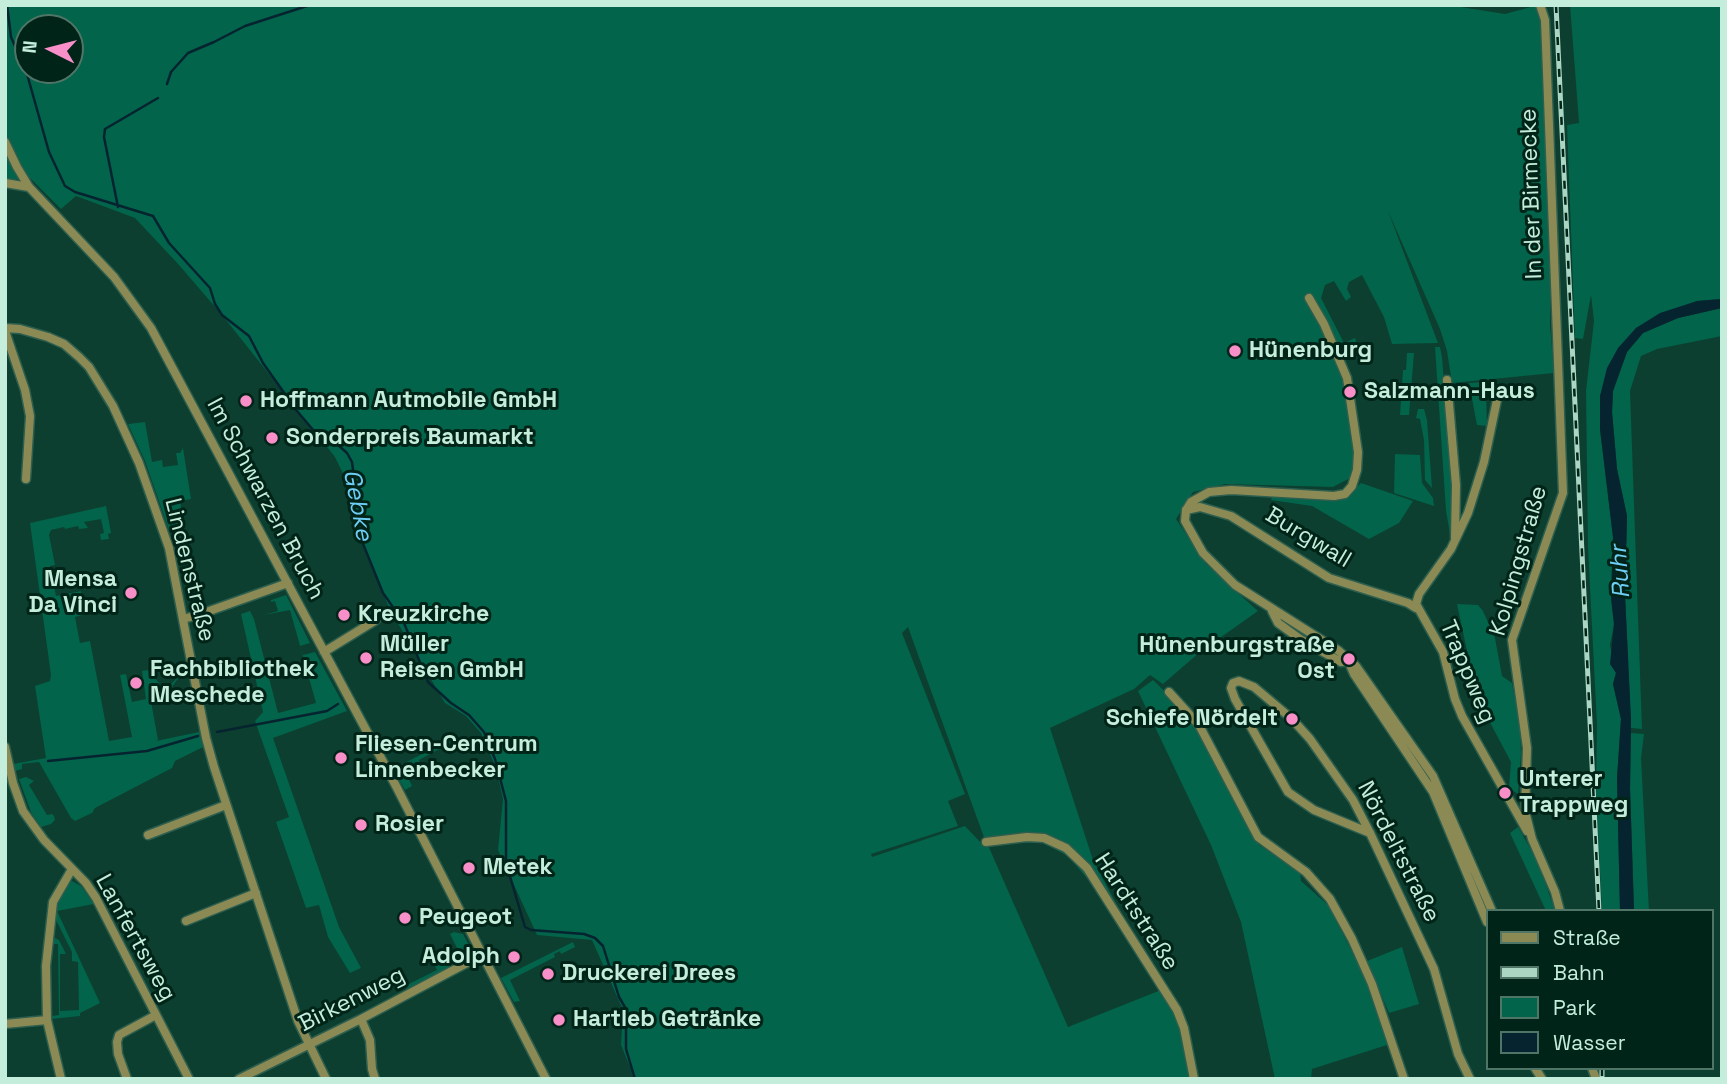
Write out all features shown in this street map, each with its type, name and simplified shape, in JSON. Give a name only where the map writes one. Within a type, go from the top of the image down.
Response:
[{"type":"street","name":"In der Birmecke","points":[[1540,5],[1545,20],[1559,382]]},
{"type":"street","name":"Im Schwarzen Bruch","points":[[5,142],[29,187],[88,248],[133,300],[191,400],[546,1079]]},
{"type":"street","points":[[5,183],[29,187]]},
{"type":"street","points":[[1309,298],[1328,332],[1347,378],[1358,452],[1357,470],[1352,486],[1345,494],[1334,496],[1231,490],[1209,492],[1197,497],[1186,510],[1184,519],[1207,558],[1235,585],[1349,665],[1433,776],[1491,909]]},
{"type":"street","points":[[5,329],[22,378],[30,416],[26,479]]},
{"type":"street","name":"Lindenstraße","points":[[5,329],[29,330],[64,344],[89,368],[119,419],[153,499],[169,548],[206,738],[226,805],[307,1044],[326,1079]]},
{"type":"street","points":[[1447,380],[1456,485],[1455,541]]},
{"type":"street","name":"Kolpingstraße","points":[[1559,382],[1563,498],[1512,640],[1526,736],[1525,800],[1532,839],[1559,909]]},
{"type":"street","name":"Trappweg","points":[[1497,400],[1478,486],[1455,541],[1419,594],[1416,608],[1441,648],[1462,716],[1532,839]]},
{"type":"street","points":[[1197,497],[1196,503],[1200,507]]},
{"type":"street","name":"Burgwall","points":[[1186,510],[1200,507],[1217,510],[1238,519],[1329,578],[1416,608]]},
{"type":"street","points":[[183,619],[288,583]]},
{"type":"street","points":[[1399,600],[1419,594]]},
{"type":"street","points":[[324,652],[376,620]]},
{"type":"street","points":[[1349,665],[1429,783],[1486,920]]},
{"type":"street","name":"Nördeltstraße","points":[[1370,833],[1314,810],[1288,792],[1235,699],[1231,688],[1236,682],[1246,684],[1271,700],[1306,733],[1347,790],[1370,833],[1434,970],[1458,1054],[1470,1079]]},
{"type":"street","points":[[1169,692],[1199,725],[1258,837],[1314,880],[1334,906],[1372,984],[1404,1079]]},
{"type":"street","name":"Lanfertsweg","points":[[5,747],[23,811],[44,840],[96,898],[189,1079]]},
{"type":"street","points":[[148,835],[226,805]]},
{"type":"street","name":"Hardtstraße","points":[[986,842],[1027,837],[1044,838],[1066,848],[1087,868],[1177,1010],[1184,1028],[1194,1079]]},
{"type":"street","points":[[61,1079],[47,1020],[46,965],[51,909],[59,888],[72,869]]},
{"type":"street","points":[[186,921],[256,894]]},
{"type":"street","name":"Birkenweg","points":[[239,1079],[482,955]]},
{"type":"street","points":[[127,1079],[118,1054],[119,1035],[156,1015]]},
{"type":"street","points":[[361,1019],[370,1040],[375,1079]]},
{"type":"street","points":[[5,1024],[47,1020]]},
{"type":"green space","points":[[5,5],[1448,5],[1505,14],[1538,5],[1543,18],[1550,196],[1550,325],[1554,373],[1452,383],[1440,329],[1388,211],[1438,343],[1392,344],[1384,317],[1362,275],[1349,282],[1347,289],[1351,297],[1346,301],[1334,281],[1325,285],[1321,298],[1344,343],[1355,338],[1360,353],[1336,360],[1344,380],[1355,459],[1352,477],[1333,487],[1225,484],[1193,492],[1176,519],[1206,564],[1258,611],[1200,652],[1163,684],[1150,675],[1134,689],[1050,728],[1093,860],[1176,1017],[1192,1079],[635,1079],[621,1045],[623,1010],[592,940],[537,935],[498,850],[503,799],[496,768],[481,733],[466,716],[445,703],[390,610],[355,528],[356,501],[335,457],[222,315],[135,218],[76,196],[61,209],[30,178],[5,180]],"holes":[[[908,627],[986,843],[983,845],[965,826],[872,857],[871,854],[958,826],[948,801],[965,794],[902,633]],[[987,843],[1043,843],[1068,856],[1098,891],[1161,990],[1068,1027]]]},
{"type":"green space","points":[[1570,5],[1722,5],[1722,299],[1697,301],[1636,328],[1600,396],[1600,429],[1613,537],[1611,598],[1614,624],[1610,645],[1616,673],[1613,684],[1621,719],[1617,778],[1620,909],[1602,909],[1596,794],[1597,725],[1588,548],[1586,391],[1594,321],[1591,295],[1583,339],[1575,338],[1567,125],[1579,123]]},
{"type":"green space","points":[[1722,308],[1722,336],[1657,349],[1641,356],[1630,391],[1642,729],[1631,728],[1625,595],[1627,516],[1617,469],[1613,391],[1627,352],[1643,333],[1678,318]]},
{"type":"green space","points":[[1435,347],[1440,347],[1442,357],[1452,481],[1453,533],[1450,534],[1446,511]]},
{"type":"green space","points":[[1407,353],[1414,353],[1409,415],[1400,415],[1403,370],[1406,370]]},
{"type":"green space","points":[[1483,382],[1486,390],[1487,426],[1477,425],[1469,383]]},
{"type":"green space","points":[[1418,409],[1424,409],[1427,420],[1432,488],[1425,480],[1424,440],[1420,419],[1416,418]]},
{"type":"green space","points":[[145,422],[152,462],[162,460],[163,467],[178,465],[176,453],[180,453],[183,448],[191,499],[180,501],[184,524],[182,527],[169,530],[145,461],[128,424]]},
{"type":"green space","points":[[1395,454],[1420,455],[1422,483],[1433,498],[1434,506],[1394,493]]},
{"type":"green space","points":[[1361,483],[1413,501],[1399,523],[1369,539],[1312,506],[1271,500],[1273,493],[1347,496]]},
{"type":"green space","points":[[106,506],[111,533],[108,534],[109,539],[101,540],[100,534],[104,533],[101,519],[84,522],[88,528],[64,527],[51,530],[49,535],[55,565],[50,566],[56,596],[81,591],[86,614],[75,617],[80,643],[90,641],[109,741],[132,737],[120,675],[126,674],[132,702],[146,699],[142,671],[148,670],[150,676],[165,690],[175,680],[180,669],[182,670],[179,677],[170,690],[150,696],[158,740],[156,741],[199,732],[203,747],[175,761],[172,768],[75,821],[39,762],[22,764],[22,769],[15,771],[13,764],[46,758],[35,686],[50,681],[51,675],[30,523]]},
{"type":"green space","points":[[286,595],[310,643],[300,646],[290,610],[264,615],[278,611],[275,601],[271,600]]},
{"type":"green space","points":[[1457,604],[1478,605],[1483,611],[1495,638],[1502,676],[1512,683],[1520,724],[1518,794],[1509,788],[1511,762],[1477,698]]},
{"type":"green space","points":[[250,611],[254,619],[278,713],[316,703],[300,647],[303,655],[315,652],[347,711],[273,738],[339,927],[361,968],[350,973],[328,937],[319,905],[306,908],[276,822],[289,817],[255,721],[263,712],[241,614]]},
{"type":"green space","points":[[1153,680],[1192,718],[1259,845],[1300,872],[1301,881],[1328,905],[1364,975],[1390,1044],[1312,1069],[1311,1079],[1275,1079],[1241,922],[1211,845],[1138,691]]},
{"type":"green space","points":[[1631,733],[1644,734],[1641,758],[1649,909],[1634,909]]},
{"type":"green space","points":[[455,737],[456,740],[419,760],[422,768],[407,775],[412,786],[405,790],[393,769]]},
{"type":"green space","points":[[26,777],[34,781],[29,785],[47,815],[54,816],[55,820],[51,824],[41,827],[31,812],[19,779]]},
{"type":"green space","points":[[1518,827],[1538,862],[1554,909],[1545,909],[1510,833]]},
{"type":"green space","points":[[72,881],[81,886],[94,904],[57,911],[100,1003],[80,1013],[80,1016],[52,1019],[52,1016],[59,1015],[58,944],[52,944],[53,937],[59,940],[66,954],[60,954],[60,1011],[79,1010],[78,962],[72,961],[72,952],[55,918],[58,903],[65,884]]},
{"type":"green space","points":[[450,934],[463,934],[472,951],[470,957],[407,989],[405,986],[437,970],[435,966],[447,960],[450,964],[462,958]]},
{"type":"green space","points":[[573,942],[575,947],[561,954],[560,951],[554,954],[555,957],[510,980],[520,1001],[514,1002],[501,978]]},
{"type":"green space","points":[[1402,947],[1419,1004],[1389,1013],[1367,961]]},
{"type":"water","name":"Ruhr","points":[[1722,299],[1722,308],[1678,318],[1643,333],[1627,352],[1613,391],[1617,469],[1627,516],[1625,595],[1631,719],[1634,909],[1620,909],[1617,778],[1621,719],[1613,684],[1616,673],[1610,664],[1614,624],[1611,598],[1613,537],[1600,429],[1600,396],[1607,368],[1618,348],[1636,328],[1660,313],[1697,301]]},
{"type":"waterway","name":"Gebke","points":[[7,5],[11,37],[27,74],[49,152],[65,186],[75,192],[153,216],[169,243],[210,288],[222,315],[249,336],[263,363],[297,411],[314,431],[347,453],[352,462],[354,477],[352,497],[357,529],[383,593],[404,623],[428,682],[469,715],[484,732],[495,759],[506,801],[506,863],[525,927],[531,930],[584,934],[595,938],[603,946],[619,997],[626,1009],[626,1049],[635,1079]]},
{"type":"waterway","points":[[167,84],[171,72],[188,53],[245,26],[310,5]]},
{"type":"waterway","points":[[118,207],[104,137],[105,129],[158,98]]},
{"type":"waterway","points":[[217,732],[327,711],[338,704]]},
{"type":"waterway","points":[[48,761],[147,751],[198,736]]},
{"type":"railway","points":[[1556,5],[1599,909]]},
{"type":"railway","points":[[1602,1070],[1602,1079]]},
{"type":"place","name":"Hünenburg","points":[[1235,351]]},
{"type":"place","name":"Salzmann-Haus","points":[[1350,392]]},
{"type":"place","name":"Hoffmann Autmobile GmbH","points":[[246,401]]},
{"type":"place","name":"Sonderpreis Baumarkt","points":[[272,438]]},
{"type":"place","name":"Mensa Da Vinci","points":[[131,593]]},
{"type":"place","name":"Kreuzkirche","points":[[344,615]]},
{"type":"place","name":"Müller Reisen GmbH","points":[[366,658]]},
{"type":"place","name":"Hünenburgstraße Ost","points":[[1349,659]]},
{"type":"place","name":"Fachbibliothek Meschede","points":[[136,683]]},
{"type":"place","name":"Schiefe Nördelt","points":[[1292,719]]},
{"type":"place","name":"Fliesen-Centrum Linnenbecker","points":[[341,758]]},
{"type":"place","name":"Unterer Trappweg","points":[[1505,793]]},
{"type":"place","name":"Rosier","points":[[361,825]]},
{"type":"place","name":"Metek","points":[[469,868]]},
{"type":"place","name":"Peugeot","points":[[405,918]]},
{"type":"place","name":"Adolph","points":[[514,957]]},
{"type":"place","name":"Druckerei Drees","points":[[548,974]]},
{"type":"place","name":"Hartleb Getränke","points":[[559,1020]]}]
